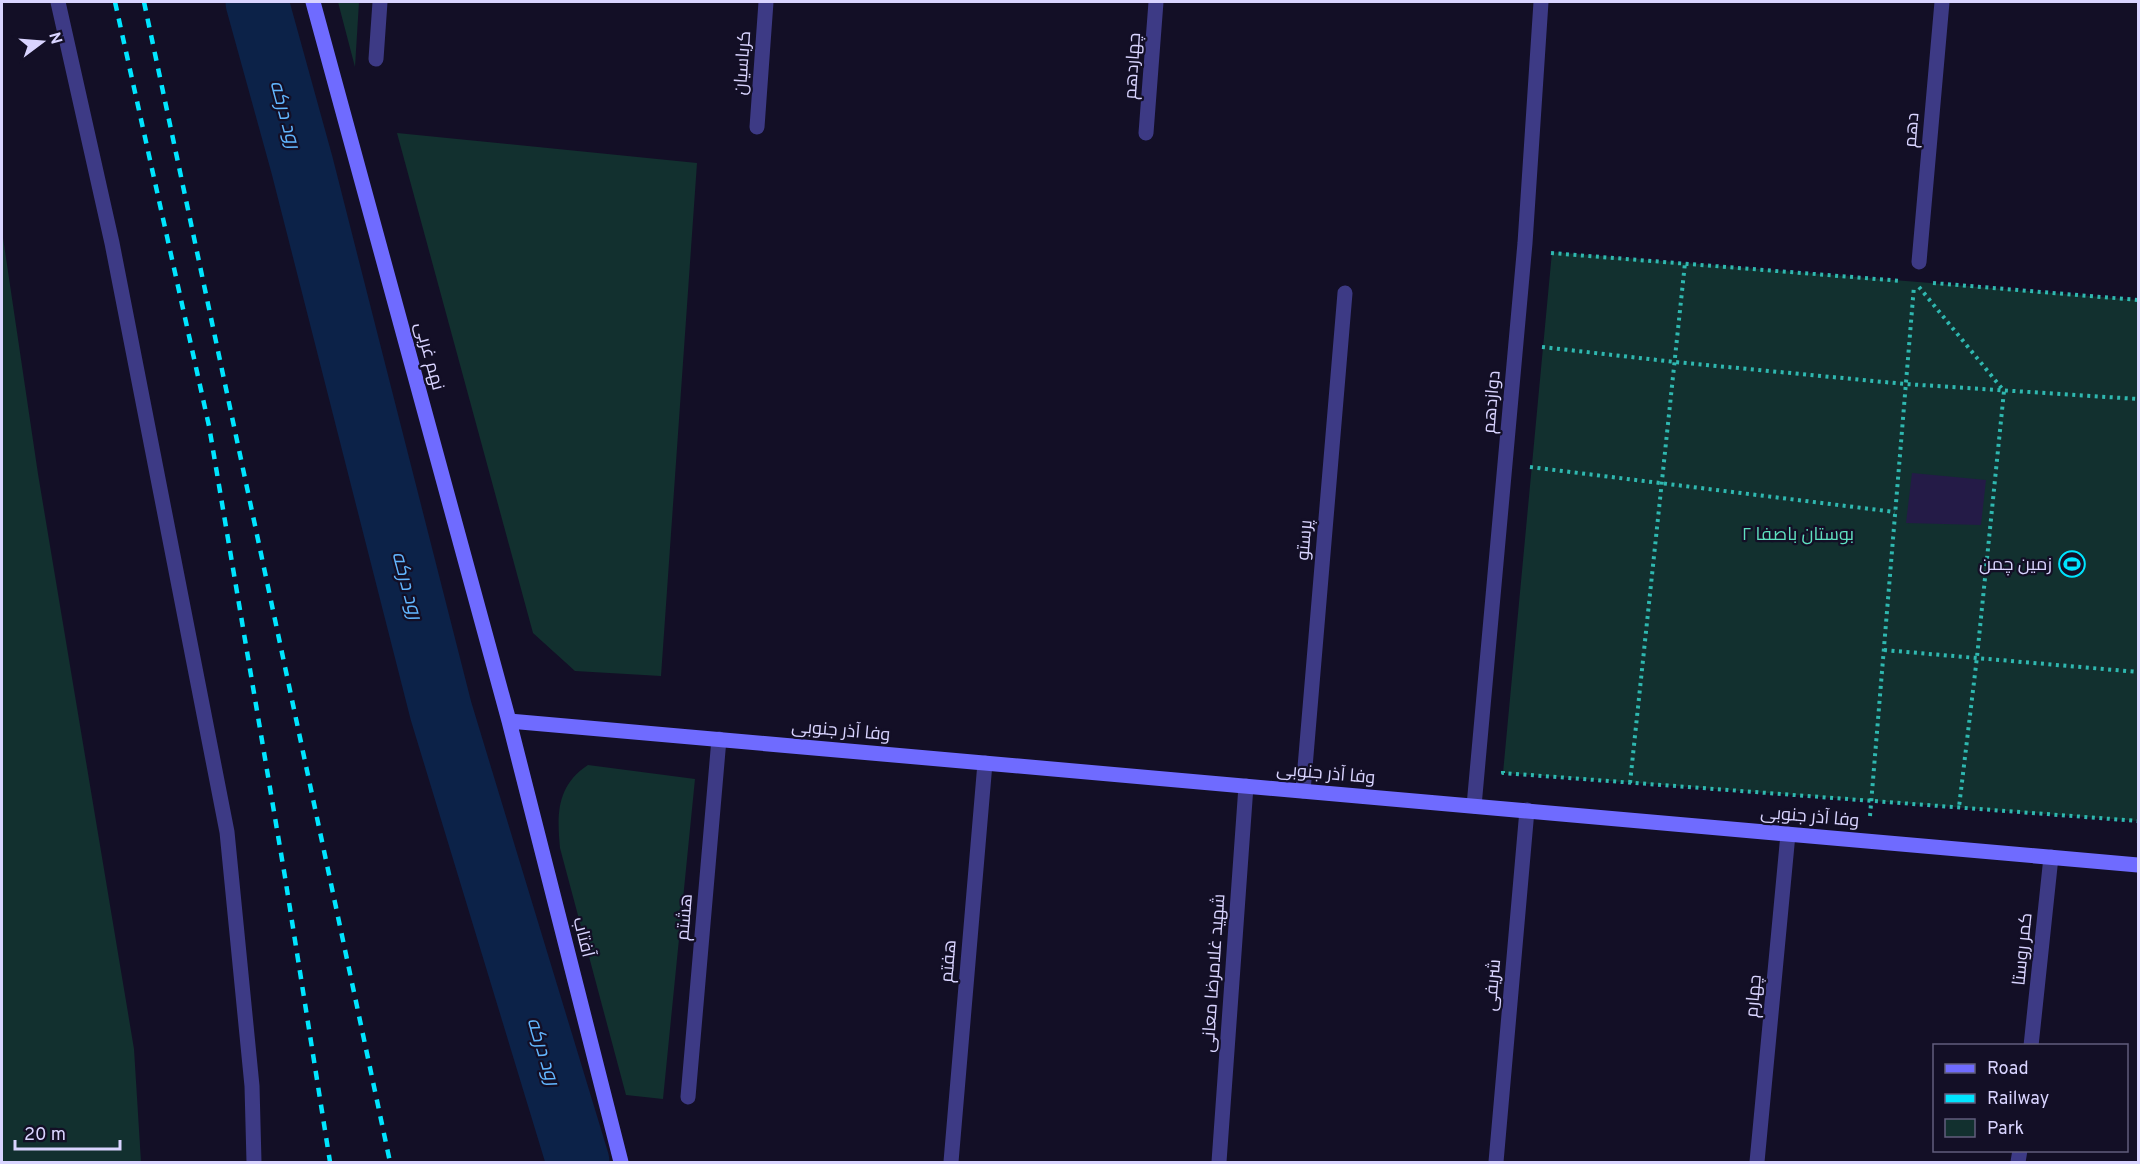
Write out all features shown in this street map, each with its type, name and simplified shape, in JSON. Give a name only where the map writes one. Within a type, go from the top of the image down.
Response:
[{"type":"street","points":[[58,2],[114,255],[227,832],[252,1086],[254,1162]]},
{"type":"street","name":"نهم غربی","points":[[313,2],[509,721]]},
{"type":"street","points":[[376,59],[380,2]]},
{"type":"street","name":"کرباسیان","points":[[757,127],[766,2]]},
{"type":"street","name":"چهاردهم","points":[[1146,133],[1156,2]]},
{"type":"street","name":"دوازدهم","points":[[1474,806],[1526,243],[1541,2]]},
{"type":"street","name":"دهم","points":[[1919,262],[1942,2]]},
{"type":"street","name":"پرستو","points":[[1303,791],[1345,293]]},
{"type":"street","name":"وفا آذر جنوبی","points":[[509,721],[2139,865]]},
{"type":"street","name":"آفتاب","points":[[509,721],[621,1162]]},
{"type":"street","name":"هشتم","points":[[688,1097],[719,739]]},
{"type":"street","name":"هفتم","points":[[951,1162],[985,763]]},
{"type":"street","name":"شهید غلامرضا معانی","points":[[1219,1162],[1246,786]]},
{"type":"street","name":"شریفی","points":[[1496,1162],[1527,810]]},
{"type":"street","name":"چهارم","points":[[1757,1162],[1788,834]]},
{"type":"street","name":"کمر روستا","points":[[2031,1044],[2051,857]]},
{"type":"path","points":[[1550,264],[1552,252],[1903,281]]},
{"type":"path","points":[[1630,783],[1685,263]]},
{"type":"path","points":[[1914,282],[2139,300]]},
{"type":"path","points":[[1872,801],[1914,282]]},
{"type":"path","points":[[1914,282],[2004,391],[1959,807]]},
{"type":"path","points":[[1541,358],[1542,347],[1905,384],[2139,399]]},
{"type":"path","points":[[1532,456],[1531,467],[1895,512]]},
{"type":"path","points":[[1884,650],[2139,672]]},
{"type":"path","points":[[1504,762],[1503,773],[2139,821]]},
{"type":"green space","points":[[338,2],[359,2],[355,67]]},
{"type":"green space","points":[[397,133],[697,163],[661,676],[575,671],[533,633]]},
{"type":"green space","points":[[2,231],[38,474],[134,1049],[141,1162],[2,1162]]},
{"type":"green space","name":"بوستان باصفا ۲","points":[[1552,252],[2138,300],[2138,821],[1503,773]]},
{"type":"green space","points":[[588,765],[695,779],[663,1099],[626,1095],[560,848],[559,813],[564,792],[577,773]]},
{"type":"building","points":[[1912,473],[1986,480],[1981,525],[1906,523]]},
{"type":"waterway","name":"رود درکه","points":[[257,2],[302,165],[441,711],[578,1162]]},
{"type":"railway","points":[[115,2],[209,426],[285,877],[330,1162]]},
{"type":"railway","points":[[144,2],[390,1162]]},
{"type":"place","name":"زمین چمن","points":[[2072,564]]}]
